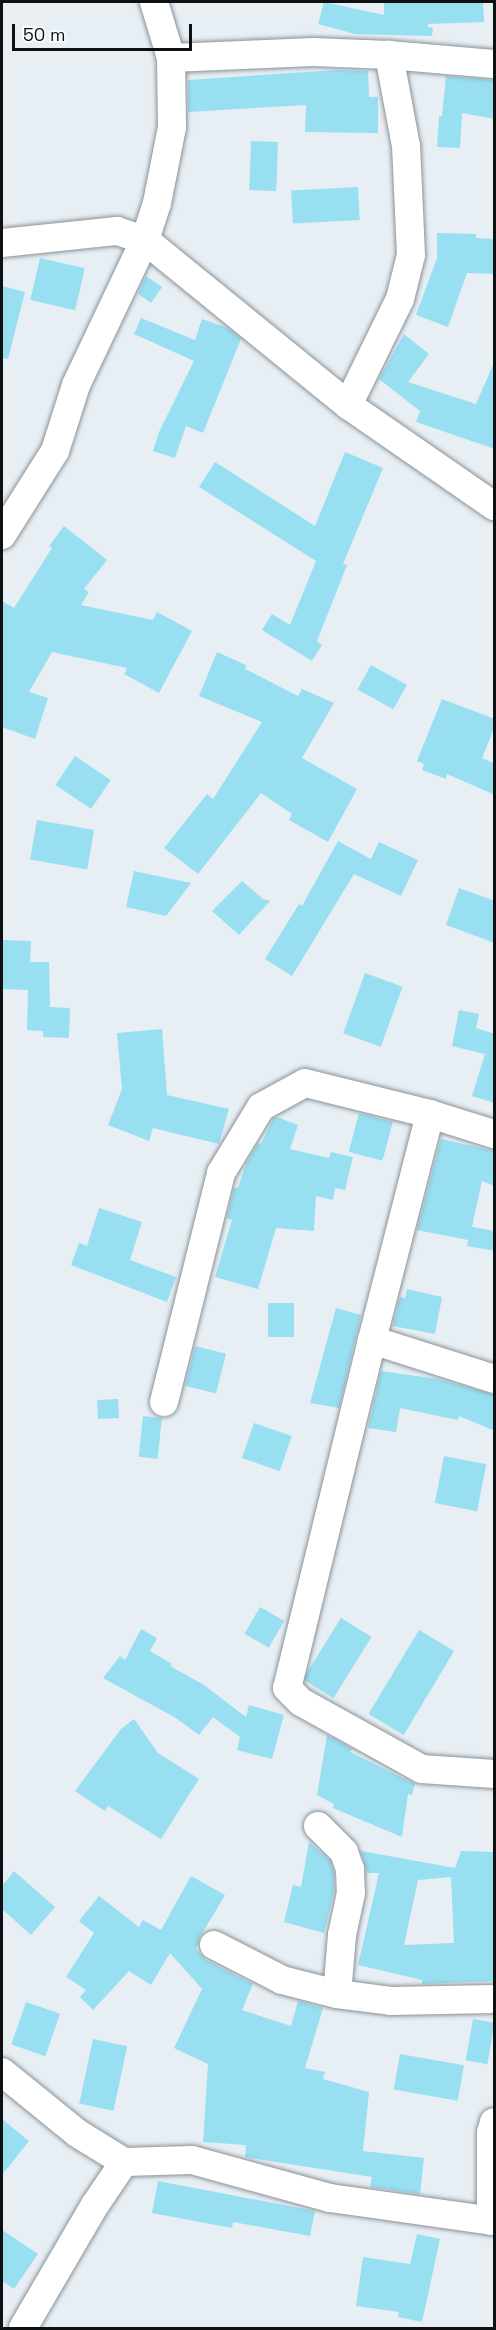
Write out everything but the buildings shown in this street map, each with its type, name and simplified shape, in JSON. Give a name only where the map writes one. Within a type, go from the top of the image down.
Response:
[{"type":"street","points":[[2,535],[55,451],[76,385],[145,240],[157,203],[172,128],[171,58],[154,2]]},
{"type":"street","points":[[171,58],[280,52],[389,54],[495,64]]},
{"type":"street","points":[[348,405],[400,299],[411,255],[406,146],[389,54]]},
{"type":"street","points":[[2,243],[117,231],[145,240],[348,405],[495,506]]},
{"type":"street","points":[[164,1402],[221,1173],[261,1107],[305,1083],[430,1114],[495,1134]]},
{"type":"street","points":[[430,1114],[287,1688],[301,1702],[422,1769],[495,1774]]},
{"type":"street","points":[[372,1340],[495,1379]]},
{"type":"street","points":[[318,1826],[344,1852],[350,1869],[351,1893],[342,1935],[337,1994]]},
{"type":"street","points":[[214,1945],[282,1980],[337,1994],[391,2001],[495,1999]]},
{"type":"street","points":[[2,2072],[77,2133],[124,2162],[192,2160],[330,2198],[493,2221],[490,2133],[495,2122]]},
{"type":"street","points":[[23,2328],[95,2205],[124,2162]]}]
